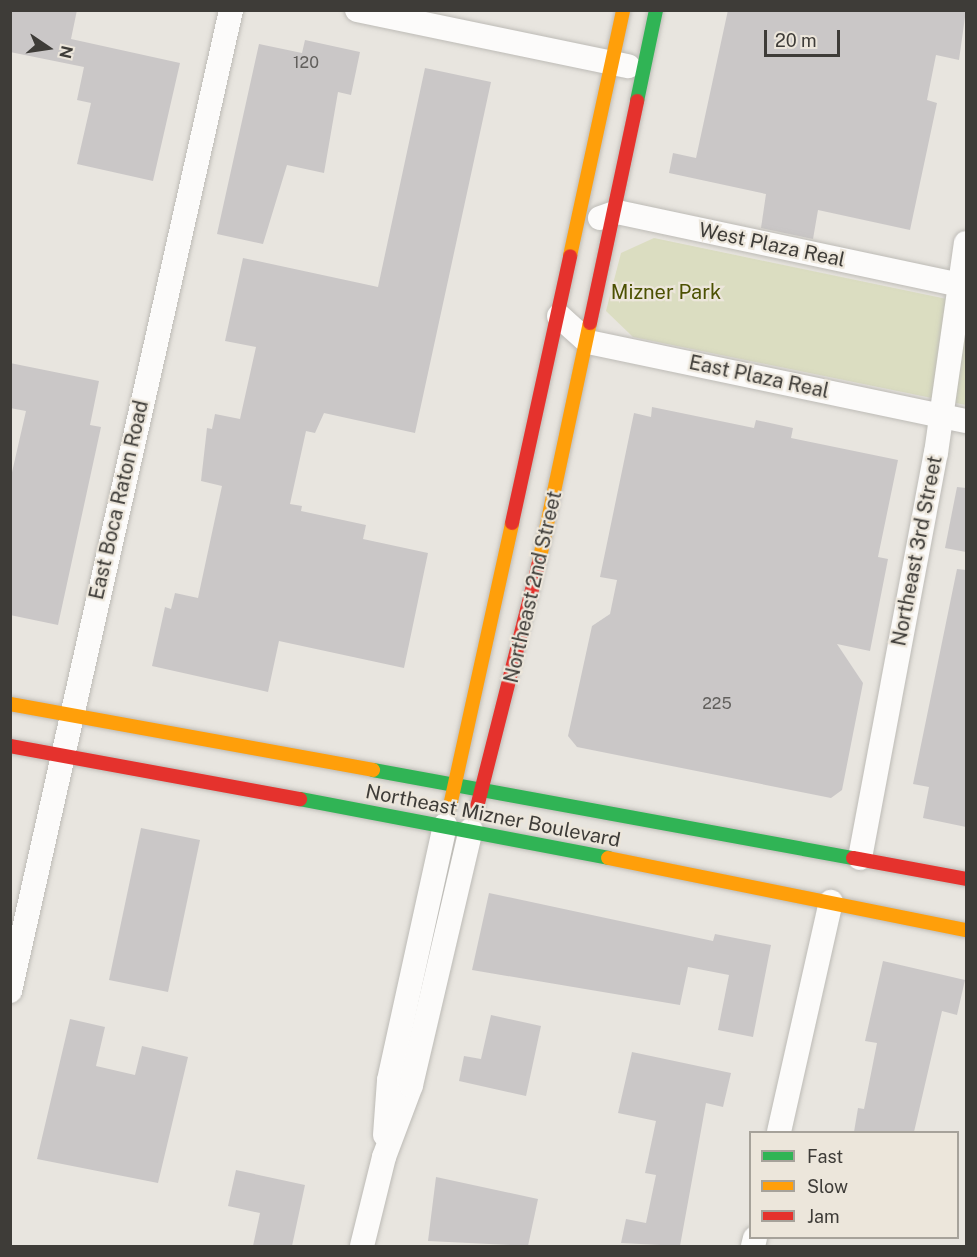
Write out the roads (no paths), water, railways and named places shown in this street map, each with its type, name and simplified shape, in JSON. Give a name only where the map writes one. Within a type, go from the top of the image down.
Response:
[{"type":"main road","name":"Northeast 2nd Street","points":[[445,825],[580,226],[615,63],[623,10]]},
{"type":"main road","name":"Northeast 2nd Street","points":[[471,830],[588,342],[646,69],[656,10]]},
{"type":"main road","name":"Northeast Mizner Boulevard","points":[[10,704],[966,879]]},
{"type":"main road","name":"Northeast Mizner Boulevard","points":[[10,746],[471,830],[966,930]]},
{"type":"street","name":"East Boca Raton Road","points":[[10,991],[70,715],[231,10]]},
{"type":"street","points":[[357,10],[646,69]]},
{"type":"street","points":[[580,226],[616,212]]},
{"type":"street","name":"West Plaza Real","points":[[616,212],[962,285]]},
{"type":"street","name":"Northeast 3rd Street","points":[[860,858],[940,416],[962,285],[966,243]]},
{"type":"street","points":[[559,316],[588,342]]},
{"type":"street","name":"East Plaza Real","points":[[588,342],[966,421]]},
{"type":"street","name":"Northeast 2nd Street","points":[[414,1018],[445,825]]},
{"type":"street","name":"Northeast 2nd Street","points":[[362,1246],[384,1157],[389,1080],[414,1018],[471,830]]},
{"type":"street","points":[[779,1131],[831,902]]},
{"type":"park label","name":"Mizner Park","points":[[666,292]]}]
